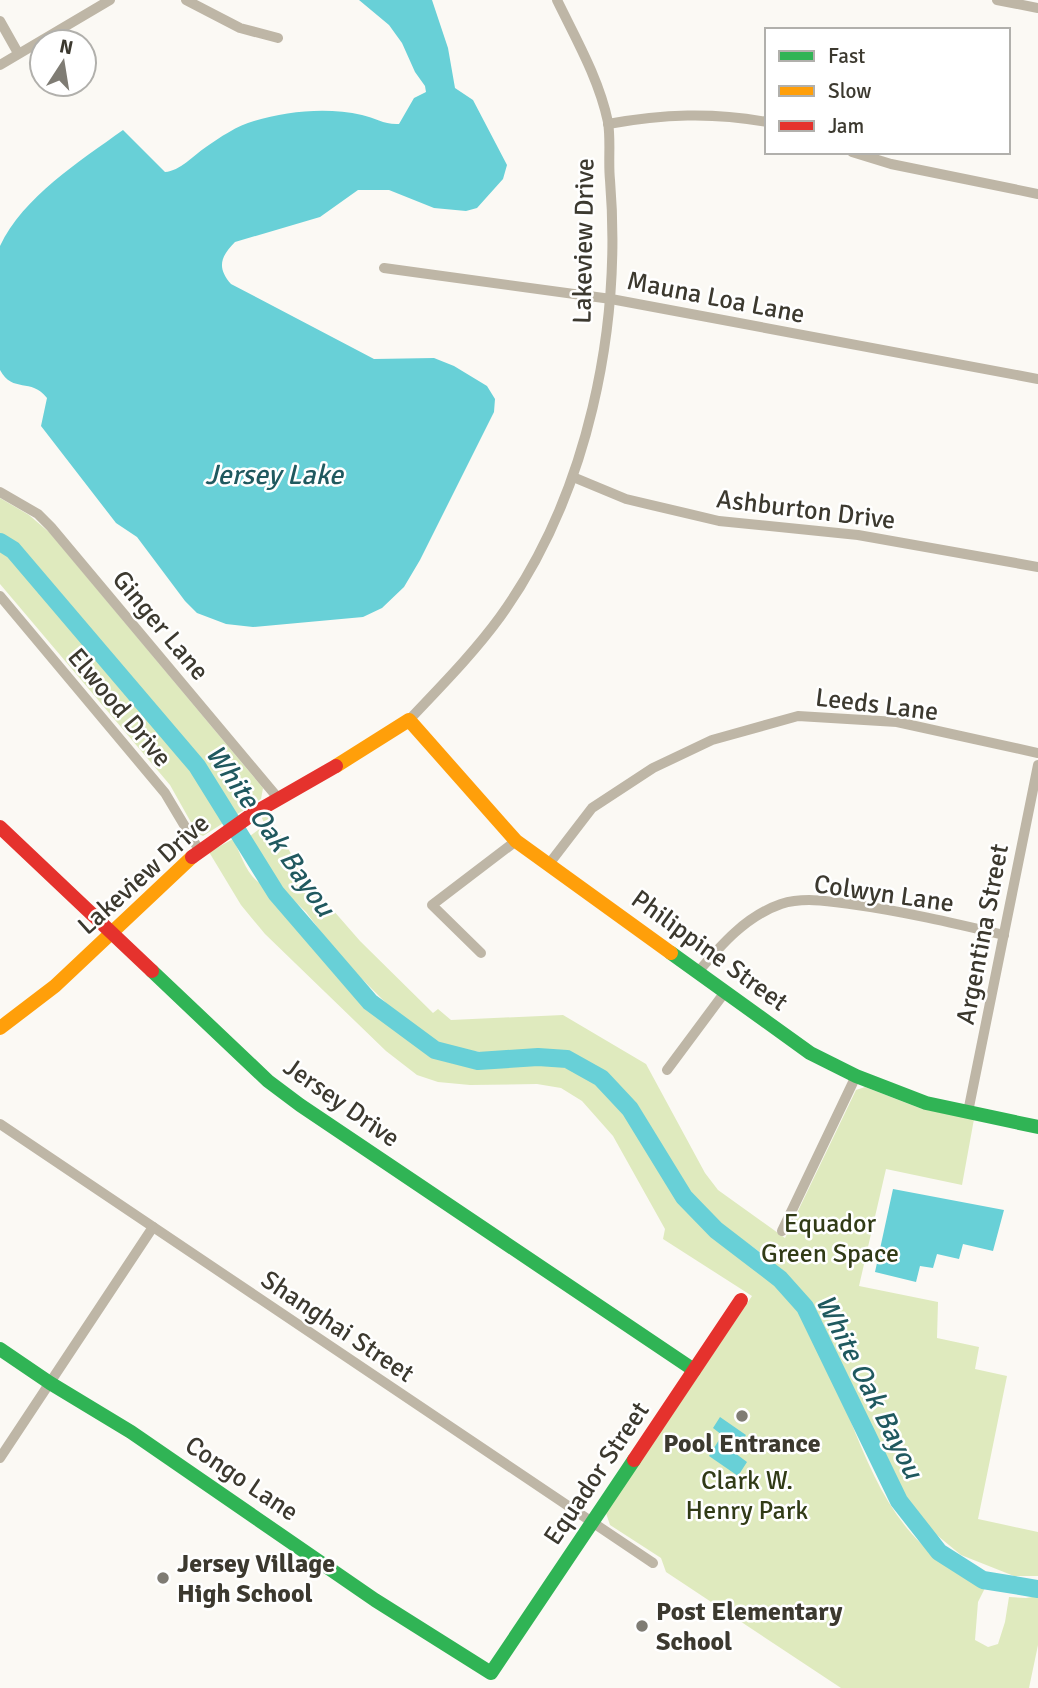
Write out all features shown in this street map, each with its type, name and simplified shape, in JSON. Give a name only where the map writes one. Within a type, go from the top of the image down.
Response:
[{"type":"street","points":[[0,65],[110,0]]},
{"type":"street","points":[[186,0],[240,28],[278,38]]},
{"type":"street","name":"Lakeview Drive","points":[[0,1028],[55,986],[199,850],[278,798],[326,772],[408,720],[500,617],[543,545],[573,477],[602,371],[611,299],[613,212],[608,124],[589,65],[557,0]]},
{"type":"street","points":[[997,0],[1038,8]]},
{"type":"street","points":[[0,21],[18,53]]},
{"type":"street","points":[[608,124],[682,114],[740,117],[765,122]]},
{"type":"street","points":[[858,154],[891,164],[1038,194]]},
{"type":"street","name":"Mauna Loa Lane","points":[[384,268],[611,299],[1038,379]]},
{"type":"street","name":"Ashburton Drive","points":[[573,477],[626,499],[719,521],[858,535],[1038,567]]},
{"type":"street","name":"Ginger Lane","points":[[0,492],[38,514],[51,527],[278,798]]},
{"type":"street","name":"Elwood Drive","points":[[0,596],[164,793],[199,850]]},
{"type":"street","name":"Leeds Lane","points":[[549,864],[592,808],[653,768],[712,740],[798,716],[897,722],[1038,753]]},
{"type":"street","name":"Philippine Street","points":[[408,720],[516,841],[810,1053],[856,1076],[926,1103],[1038,1127]]},
{"type":"street","name":"Argentina Street","points":[[968,1112],[1038,765]]},
{"type":"street","name":"Jersey Drive","points":[[0,827],[268,1081],[694,1370]]},
{"type":"street","points":[[481,953],[432,905],[516,841]]},
{"type":"street","name":"Colwyn Lane","points":[[698,972],[727,938],[754,918],[782,904],[816,900],[897,910],[1004,934]]},
{"type":"street","points":[[667,1070],[725,992]]},
{"type":"street","points":[[782,1231],[856,1076]]},
{"type":"street","name":"Shanghai Street","points":[[0,1124],[653,1563]]},
{"type":"street","points":[[0,1458],[153,1227]]},
{"type":"street","name":"Equador Street","points":[[491,1673],[741,1300]]},
{"type":"street","name":"Congo Lane","points":[[0,1349],[131,1432],[375,1600],[491,1673]]},
{"type":"green space","points":[[0,498],[29,515],[50,533],[263,788],[261,799],[203,836],[197,833],[170,785],[0,584]]},
{"type":"green space","name":"Equador Green Space","points":[[267,812],[305,878],[360,941],[433,1013],[438,1009],[451,1020],[563,1015],[646,1064],[705,1173],[718,1190],[785,1238],[856,1090],[865,1087],[922,1109],[974,1119],[962,1185],[886,1169],[859,1286],[938,1302],[937,1338],[979,1347],[975,1369],[1007,1376],[978,1519],[1038,1532],[1038,1576],[1014,1576],[961,1555],[932,1531],[903,1499],[884,1467],[805,1295],[767,1257],[709,1216],[689,1192],[640,1109],[615,1085],[574,1057],[555,1052],[502,1055],[445,1047],[405,1022],[339,956],[306,912],[280,887],[250,836],[265,825],[261,816]]},
{"type":"green space","name":"Clark W. Henry Park","points":[[233,839],[254,879],[266,886],[333,970],[370,1008],[427,1053],[443,1061],[476,1067],[495,1068],[537,1062],[557,1064],[588,1077],[612,1097],[693,1217],[719,1242],[762,1273],[788,1297],[799,1312],[832,1374],[875,1477],[914,1536],[940,1559],[987,1584],[978,1602],[975,1640],[988,1647],[998,1644],[1009,1597],[1038,1596],[1038,1645],[1029,1688],[841,1688],[666,1572],[661,1558],[610,1525],[606,1513],[752,1296],[663,1239],[665,1229],[613,1136],[582,1101],[561,1088],[537,1084],[470,1085],[438,1082],[417,1075],[386,1051],[265,934],[241,905],[209,852]]},
{"type":"water","name":"Jersey Lake","points":[[359,0],[432,0],[448,48],[455,88],[473,100],[507,165],[503,179],[477,208],[466,211],[434,208],[389,190],[358,190],[320,217],[235,242],[223,258],[222,268],[231,284],[374,359],[434,358],[454,366],[487,386],[495,399],[494,412],[420,560],[404,587],[382,608],[363,617],[253,627],[226,624],[197,613],[137,537],[116,523],[41,426],[47,398],[35,388],[11,382],[0,370],[0,246],[10,228],[38,196],[71,167],[123,130],[165,172],[181,166],[235,129],[280,115],[335,111],[399,124],[414,98],[426,92],[425,86],[389,25]]},
{"type":"water","points":[[893,1189],[1004,1210],[993,1251],[963,1244],[959,1259],[937,1254],[933,1268],[920,1266],[916,1282],[875,1272]]},
{"type":"water","points":[[720,1417],[746,1435],[735,1453],[747,1462],[738,1476],[709,1456],[722,1435],[713,1428]]},
{"type":"waterway","name":"White Oak Bayou","points":[[0,542],[13,550],[197,766],[276,893],[370,1002],[435,1050],[478,1061],[538,1057],[567,1059],[601,1078],[630,1109],[684,1197],[716,1230],[780,1279],[805,1307],[899,1501],[939,1552],[983,1580],[1038,1589]]},
{"type":"traffic: fast","points":[[671,953],[810,1053],[856,1076],[926,1103],[1038,1127]]},
{"type":"traffic: fast","points":[[152,971],[268,1081],[300,1105],[694,1370]]},
{"type":"traffic: fast","points":[[0,1349],[131,1432],[375,1600],[491,1673],[634,1460]]},
{"type":"traffic: slow","points":[[336,766],[409,720],[516,841],[671,953]]},
{"type":"traffic: slow","points":[[0,1028],[55,986],[192,857]]},
{"type":"traffic: jam","points":[[192,857],[254,813],[336,766]]},
{"type":"traffic: jam","points":[[0,827],[152,971]]},
{"type":"traffic: jam","points":[[634,1460],[741,1300]]},
{"type":"place","name":"Pool Entrance","points":[[742,1416]]},
{"type":"place","name":"Jersey Village High School","points":[[163,1578]]},
{"type":"place","name":"Post Elementary School","points":[[642,1626]]}]
